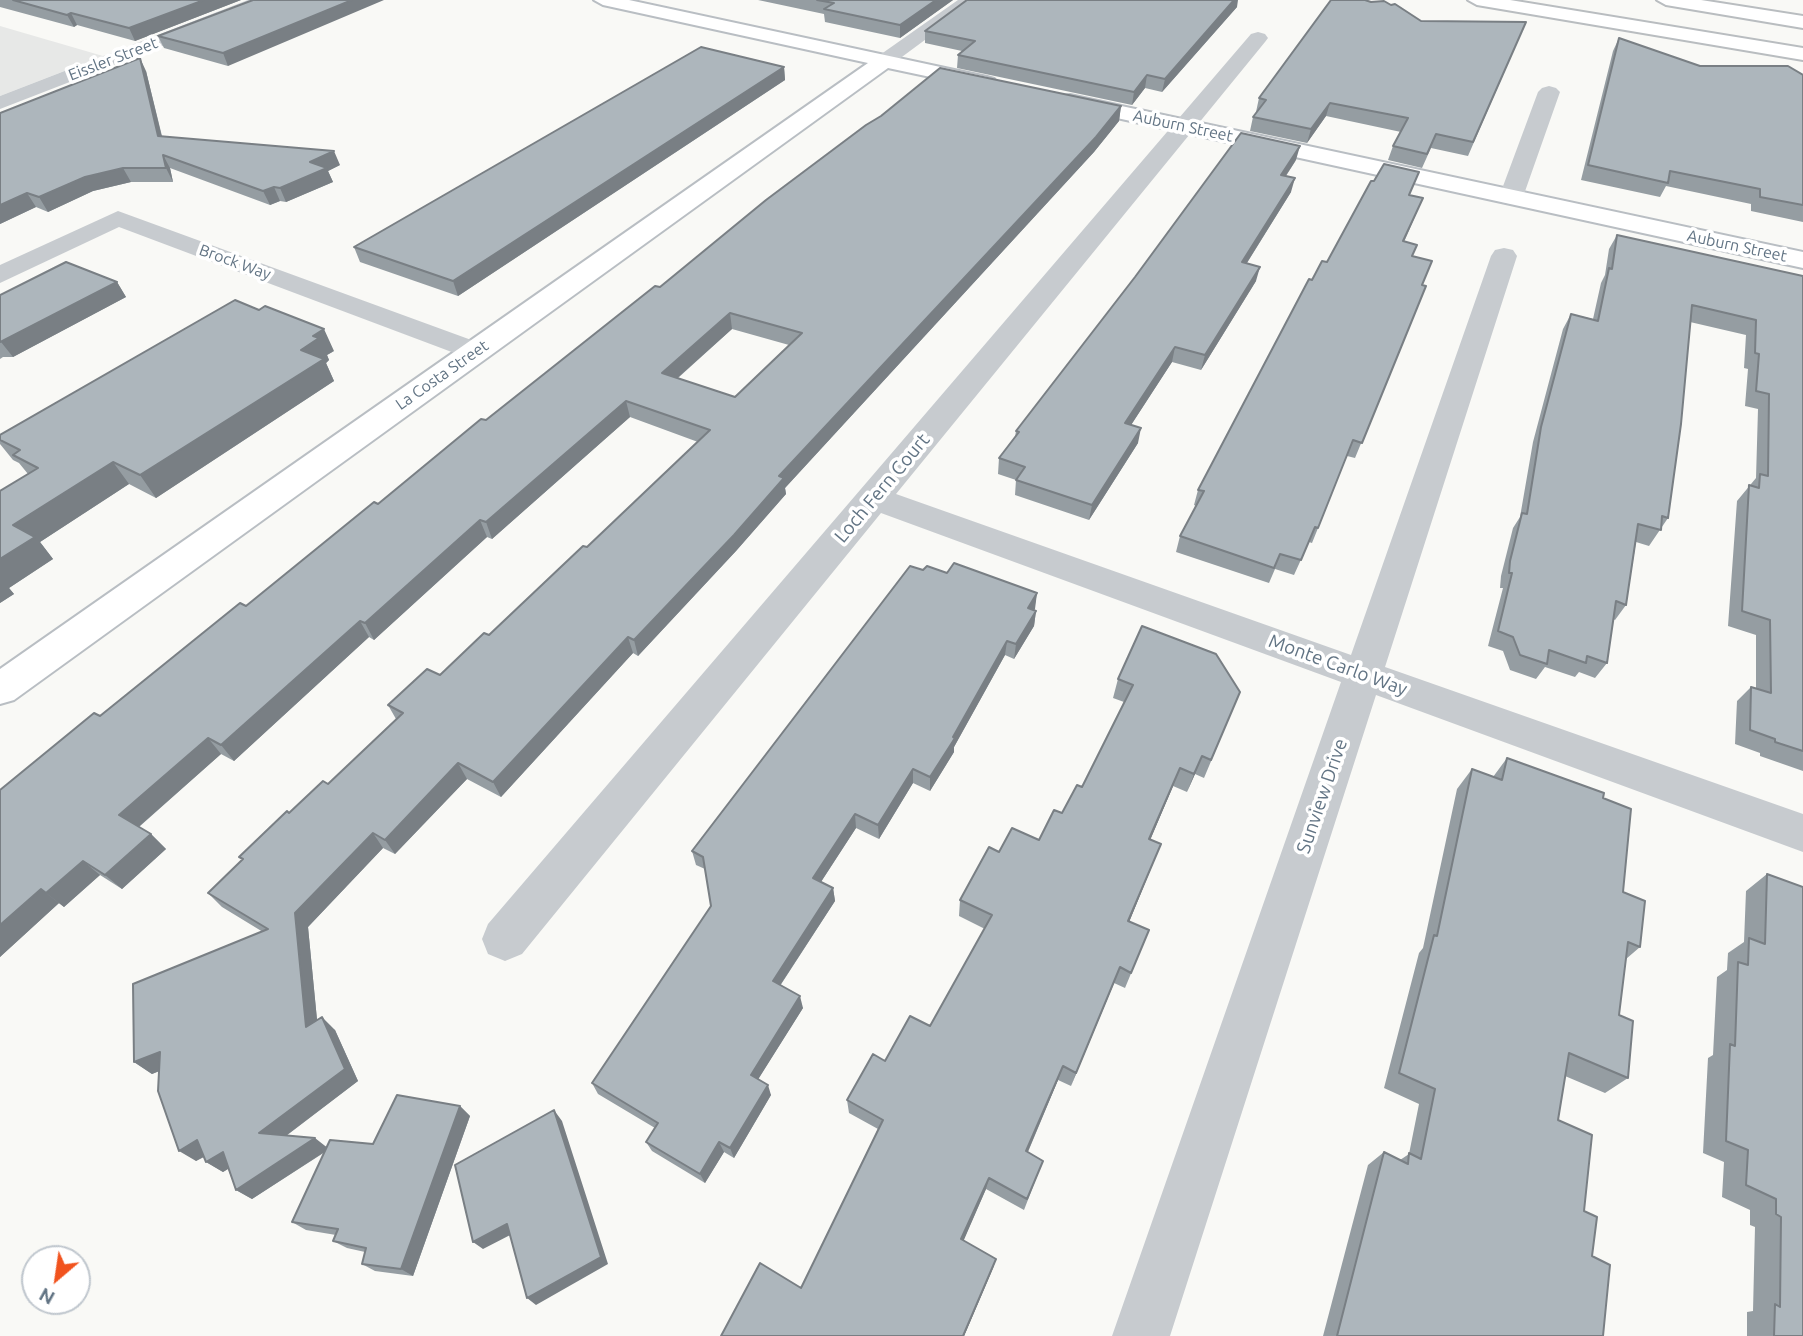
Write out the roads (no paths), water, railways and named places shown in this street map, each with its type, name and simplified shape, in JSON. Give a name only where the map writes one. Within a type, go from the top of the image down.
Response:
[{"type":"main road","points":[[603,0],[1001,86]]},
{"type":"main road","points":[[1477,0],[1803,54]]},
{"type":"main road","points":[[1666,0],[1803,22]]},
{"type":"main road","name":"La Costa Street","points":[[0,689],[884,61]]},
{"type":"main road","name":"Auburn Street","points":[[1053,98],[1803,260]]},
{"type":"street","points":[[219,0],[256,4]]},
{"type":"street","points":[[884,61],[970,0]]},
{"type":"street","name":"Eissler Street","points":[[0,103],[256,4]]},
{"type":"street","name":"Loch Fern Court","points":[[505,939],[1258,38]]},
{"type":"street","points":[[1511,197],[1549,92]]},
{"type":"street","name":"Brock Way","points":[[0,275],[118,218],[475,351]]},
{"type":"street","name":"Sunview Drive","points":[[1141,1336],[1504,256]]},
{"type":"street","name":"Monte Carlo Way","points":[[873,498],[1803,833]]}]
